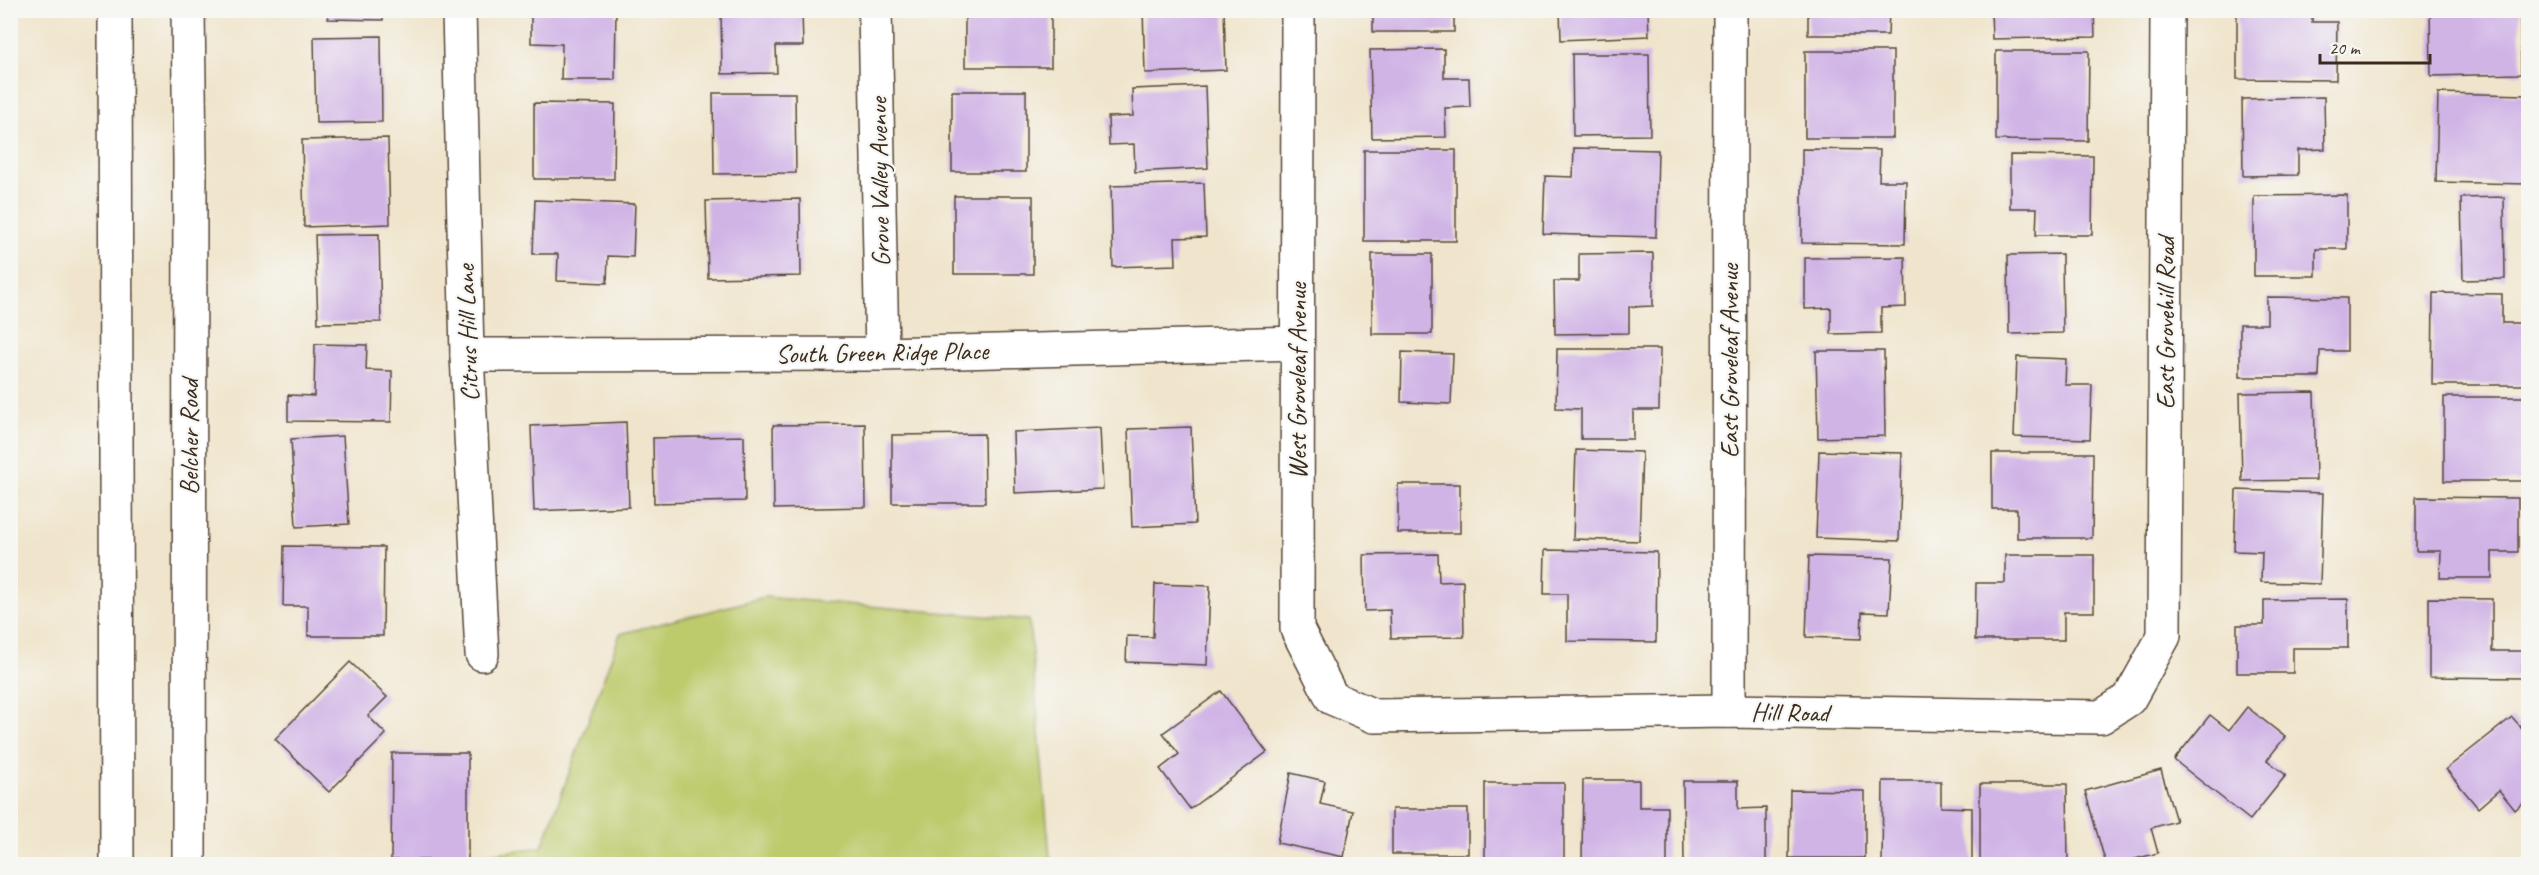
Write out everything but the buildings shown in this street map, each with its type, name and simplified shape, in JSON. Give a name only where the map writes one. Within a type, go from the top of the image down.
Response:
[{"type":"street","points":[[115,10],[117,864]]},
{"type":"street","name":"Belcher Road","points":[[188,10],[190,161],[189,864]]},
{"type":"street","name":"Citrus Hill Lane","points":[[459,10],[467,355],[482,654]]},
{"type":"street","name":"Grove Valley Avenue","points":[[875,10],[882,354]]},
{"type":"street","name":"West Groveleaf Avenue","points":[[1298,10],[1297,629],[1332,698],[1374,716]]},
{"type":"street","name":"East Groveleaf Avenue","points":[[1730,10],[1730,711]]},
{"type":"street","name":"East Grovehill Road","points":[[2164,636],[2167,10]]},
{"type":"street","name":"South Green Ridge Place","points":[[467,355],[882,354],[1297,343]]},
{"type":"street","name":"Hill Road","points":[[1374,716],[1730,711],[2101,717],[2129,699],[2164,636]]},
{"type":"green space","points":[[765,597],[1029,620],[1050,857],[1059,864],[419,864],[542,847],[620,634]]}]
